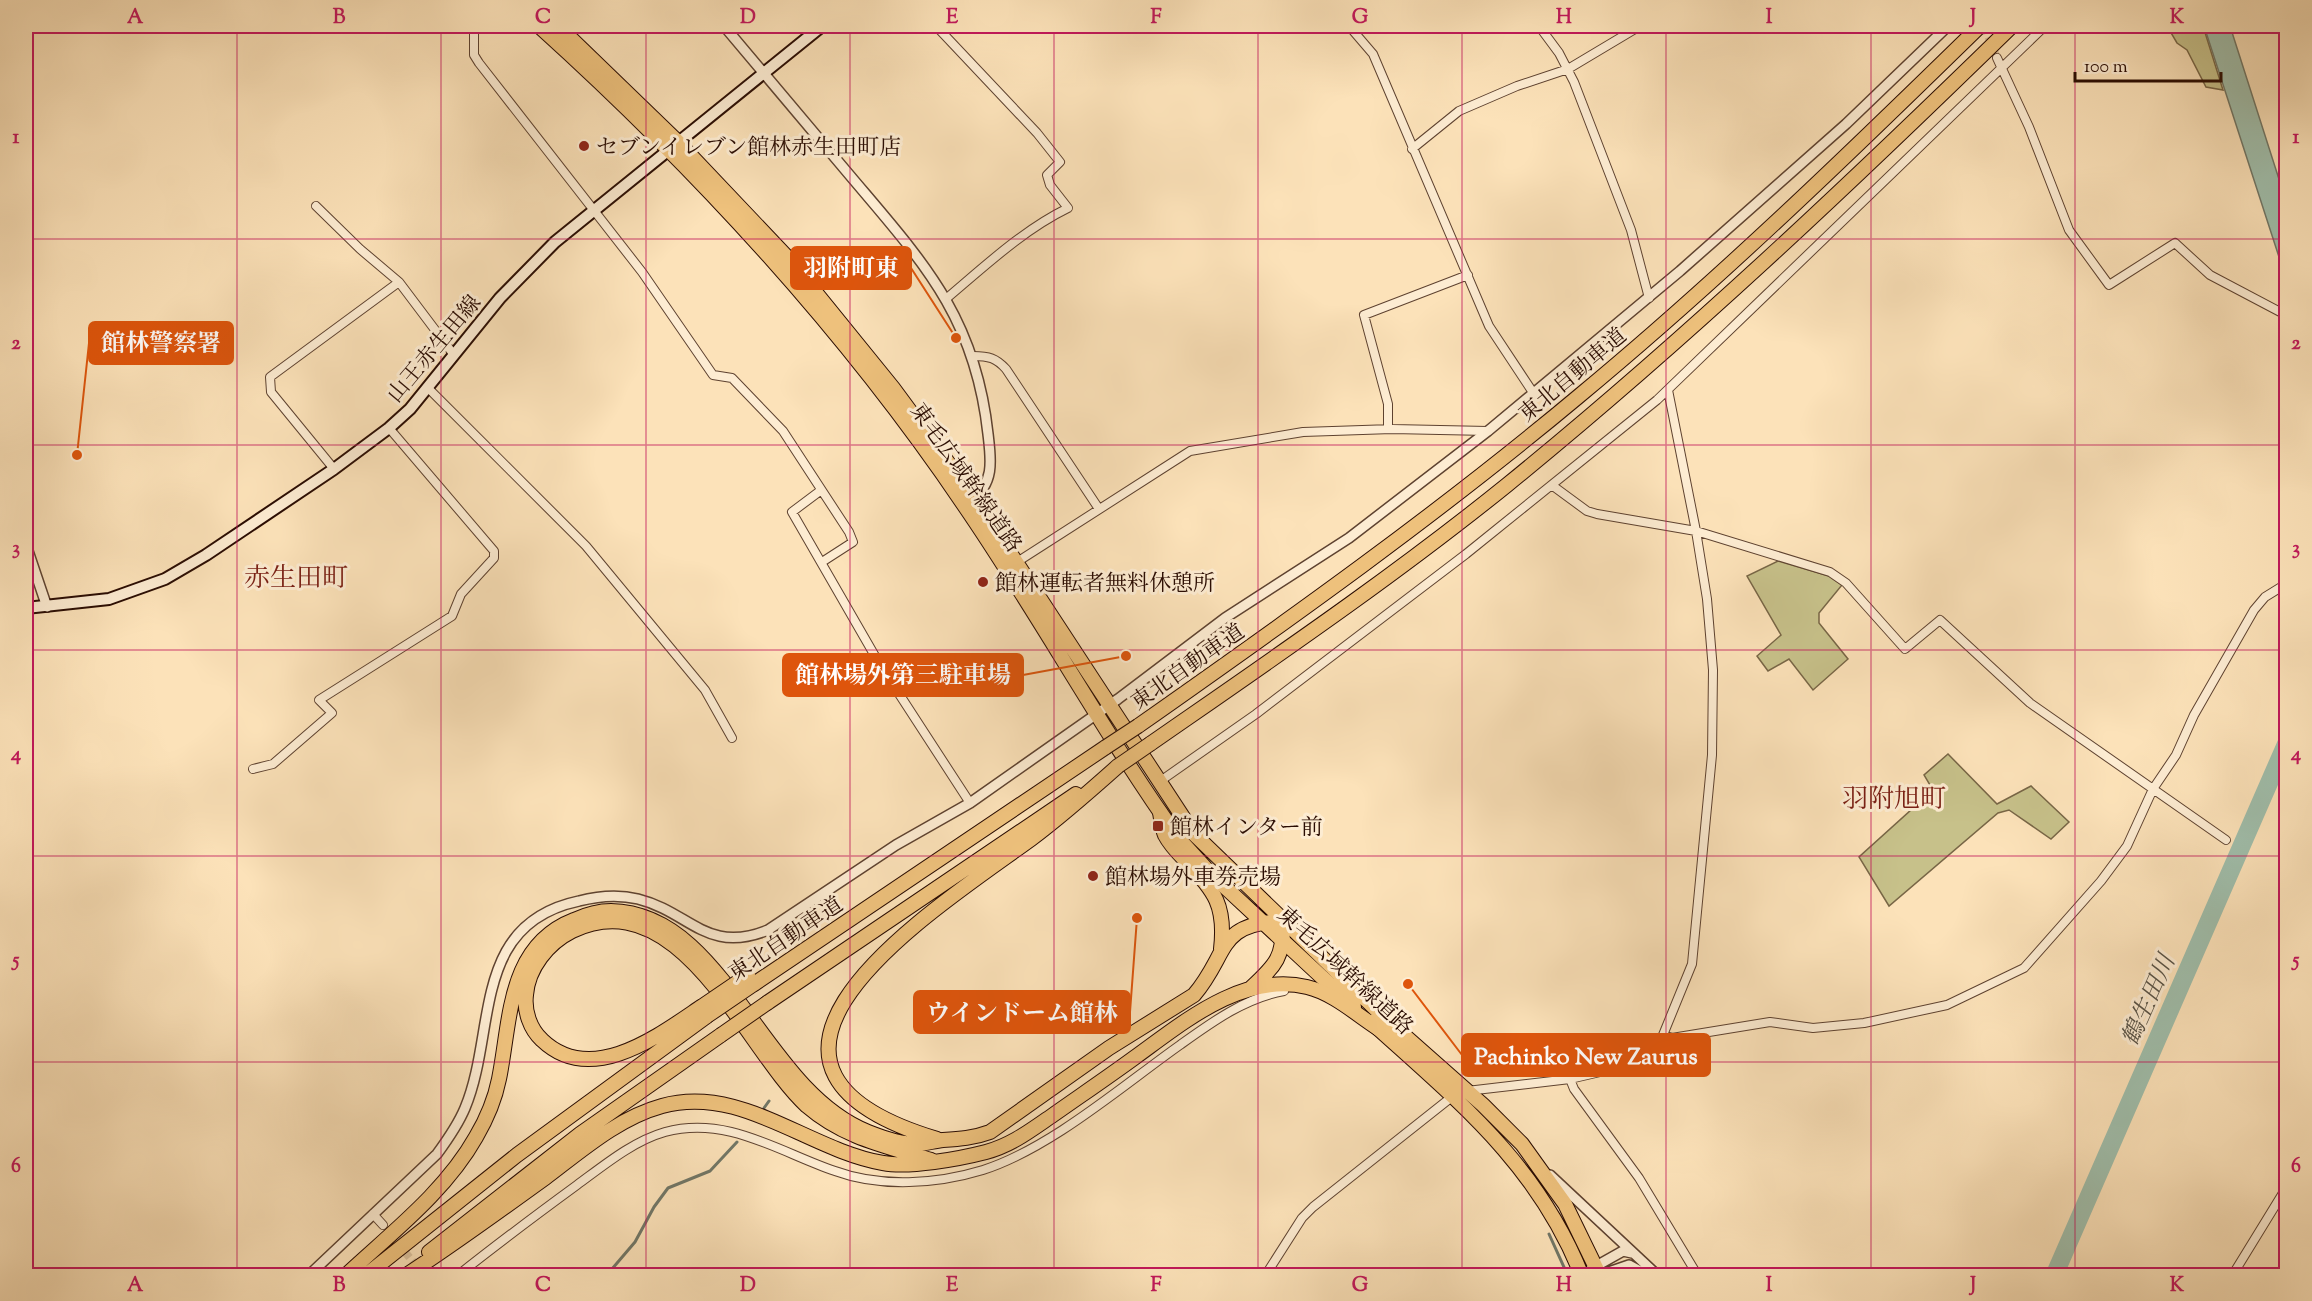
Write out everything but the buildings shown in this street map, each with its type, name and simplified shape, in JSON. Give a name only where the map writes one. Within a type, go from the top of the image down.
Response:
[{"type":"highway","name":"東毛広域幹線道路","points":[[539,26],[673,146]]},
{"type":"highway","name":"東毛広域幹線道路","points":[[558,26],[673,146],[799,272],[893,388],[969,501],[1097,714],[1160,812],[1191,853],[1262,922],[1379,1029],[1459,1094],[1498,1119],[1537,1163],[1565,1204],[1598,1272]]},
{"type":"highway","name":"東北自動車道","points":[[365,1275],[704,1012],[903,884],[1138,726],[1280,626],[1417,525],[1581,395],[1787,211],[1980,26]]},
{"type":"highway","name":"東北自動車道","points":[[400,1275],[580,1134],[767,1003],[1150,744],[1365,593],[1504,487],[1727,297],[2012,26]]},
{"type":"highway","name":"東毛広域幹線道路","points":[[969,501],[1017,562],[1194,834],[1459,1094],[1521,1166],[1551,1211],[1582,1275]]},
{"type":"highway","points":[[942,1141],[886,1122],[863,1108],[845,1091],[834,1071],[830,1052],[831,1031],[837,1013],[858,980],[884,952],[1059,819],[1118,766]]},
{"type":"highway","points":[[1160,812],[1165,835],[1176,851],[1206,882],[1218,902],[1223,931],[1221,949]]},
{"type":"highway","points":[[345,1275],[438,1188],[465,1155],[494,1098],[512,994],[525,962],[534,948],[554,930],[595,913],[609,911],[638,915],[664,926],[684,940],[724,981],[773,1051],[801,1085],[837,1115],[861,1129],[890,1139],[918,1144],[974,1138],[990,1132],[1109,1048],[1184,1003],[1202,986],[1221,949],[1239,930],[1262,922],[1284,921],[1284,942],[1274,967],[1251,988]]},
{"type":"highway","points":[[704,1012],[645,1044],[607,1057],[591,1059],[574,1057],[549,1047],[531,1024],[525,998],[531,972],[539,959],[559,939],[572,931],[595,924],[619,922],[648,929],[676,947],[705,975],[779,1075],[808,1106],[839,1129],[861,1140],[931,1160]]},
{"type":"highway","points":[[405,1275],[456,1243],[617,1126],[644,1112],[676,1103],[718,1103],[738,1108],[843,1152],[885,1164],[915,1165],[931,1160],[971,1156],[1010,1144],[1188,1020],[1220,1000],[1251,988],[1288,984],[1311,988],[1379,1029]]},
{"type":"main road","name":"山王赤生田線","points":[[26,608],[109,599],[165,579],[206,555],[334,469],[389,428],[428,388],[500,298],[555,242],[593,208],[822,26]]},
{"type":"street","points":[[474,26],[474,55],[479,63],[642,272],[713,375],[732,378],[783,431],[849,532],[853,542],[822,562]]},
{"type":"street","points":[[724,26],[919,257],[946,298],[974,356],[991,457],[989,478],[969,501]]},
{"type":"street","points":[[936,26],[1037,133],[1060,162],[1047,175],[1050,185],[1068,208],[1052,215],[946,298]]},
{"type":"street","points":[[1349,26],[1372,54],[1489,326],[1534,394]]},
{"type":"street","points":[[1539,26],[1568,69],[1626,214],[1649,298]]},
{"type":"street","points":[[1412,149],[1469,106],[1568,69],[1640,26]]},
{"type":"street","points":[[308,1275],[436,1154],[454,1131],[466,1107],[477,1070],[484,1014],[495,970],[516,938],[537,918],[555,908],[608,896],[638,899],[670,913],[702,932],[733,939],[748,938],[768,930],[896,845],[970,803],[1097,714],[1225,618],[1349,538],[1488,431],[1649,298],[1846,124],[1948,26]]},
{"type":"street","points":[[1159,782],[1256,714],[1553,486],[1668,390],[2044,26]]},
{"type":"street","points":[[1997,58],[2029,127],[2069,230],[2109,285],[2175,243],[2210,275],[2286,315]]},
{"type":"street","points":[[316,206],[360,249],[399,282],[454,355]]},
{"type":"street","points":[[1388,429],[1388,404],[1364,315],[1468,275]]},
{"type":"street","points":[[334,469],[271,392],[270,377],[399,282]]},
{"type":"street","points":[[974,356],[988,356],[997,359],[1006,369],[1100,510]]},
{"type":"street","points":[[428,388],[586,546],[705,690],[732,738]]},
{"type":"street","points":[[1265,1275],[1302,1218],[1459,1094],[1570,1079],[1639,1063],[1655,1049],[1664,1035],[1692,964],[1712,755],[1713,670],[1707,599],[1668,390]]},
{"type":"street","points":[[253,769],[273,764],[332,713],[319,700],[452,616],[462,594],[494,558],[495,551],[389,428]]},
{"type":"street","points":[[1017,562],[1190,451],[1303,432],[1388,429],[1488,431]]},
{"type":"street","points":[[1553,486],[1587,511],[1696,531],[1830,572],[1846,583],[1905,650],[1940,620],[2030,703],[2226,840]]},
{"type":"street","points":[[820,490],[792,512],[879,663],[970,803]]},
{"type":"street","points":[[26,545],[47,607]]},
{"type":"street","points":[[1664,1035],[1672,1038],[1770,1022],[1813,1028],[1846,1026],[1947,1005],[2024,968],[2101,881],[2127,846],[2153,789],[2176,755],[2194,715],[2254,610],[2265,597],[2286,584]]},
{"type":"street","points":[[457,1275],[596,1171],[649,1137],[667,1132],[714,1128],[735,1131],[837,1172],[864,1178],[925,1182],[956,1178],[986,1169],[1033,1147],[1220,1017],[1271,993],[1284,991]]},
{"type":"street","points":[[1570,1079],[1574,1089],[1639,1178],[1698,1275]]},
{"type":"street","points":[[1537,1163],[1658,1275]]},
{"type":"street","points":[[2232,1275],[2286,1188]]},
{"type":"street","points":[[373,1214],[383,1225]]},
{"type":"street","points":[[1598,1272],[1623,1251],[1634,1254]]},
{"type":"street","points":[[1582,1275],[1629,1265],[1649,1275]]},
{"type":"shaded area","points":[[2167,26],[2203,26],[2223,90],[2206,87],[2187,50],[2177,43]]},
{"type":"shaded area","points":[[2204,26],[2230,26],[2286,201],[2286,288],[2280,260]]},
{"type":"shaded area","points":[[1778,561],[1829,576],[1842,585],[1819,613],[1819,623],[1848,659],[1813,690],[1789,659],[1768,671],[1757,656],[1781,635],[1747,576]]},
{"type":"shaded area","points":[[1948,754],[1997,804],[2031,786],[2069,822],[2051,839],[2009,810],[1998,813],[1889,906],[1859,857],[1933,790],[1924,775]]},
{"type":"waterway","name":"鶴生田川","points":[[2054,1276],[2286,744]]},
{"type":"waterway","points":[[764,1108],[769,1101]]},
{"type":"waterway","points":[[606,1276],[635,1242],[654,1207],[668,1188],[710,1171],[737,1142]]},
{"type":"waterway","points":[[1549,1234],[1568,1276]]},
{"type":"tunnel","points":[[1984,26],[1997,58]]},
{"type":"tunnel","points":[[389,1233],[425,1276]]},
{"type":"place","name":"セブンイレブン館林赤生田町店","points":[[584,146]]},
{"type":"place","name":"羽附町東","points":[[956,338]]},
{"type":"place","name":"館林警察署","points":[[77,455]]},
{"type":"place","name":"館林運転者無料休憩所","points":[[983,582]]},
{"type":"place","name":"館林場外第三駐車場","points":[[1126,656]]},
{"type":"place","name":"館林インター前","points":[[1158,826]]},
{"type":"place","name":"館林場外車券売場","points":[[1093,876]]},
{"type":"place","name":"ウインドーム館林","points":[[1137,918]]},
{"type":"place","name":"Pachinko New Zaurus","points":[[1408,984]]},
{"type":"district","name":"赤生田町","points":[[296,577]]},
{"type":"district","name":"羽附旭町","points":[[1894,798]]}]
